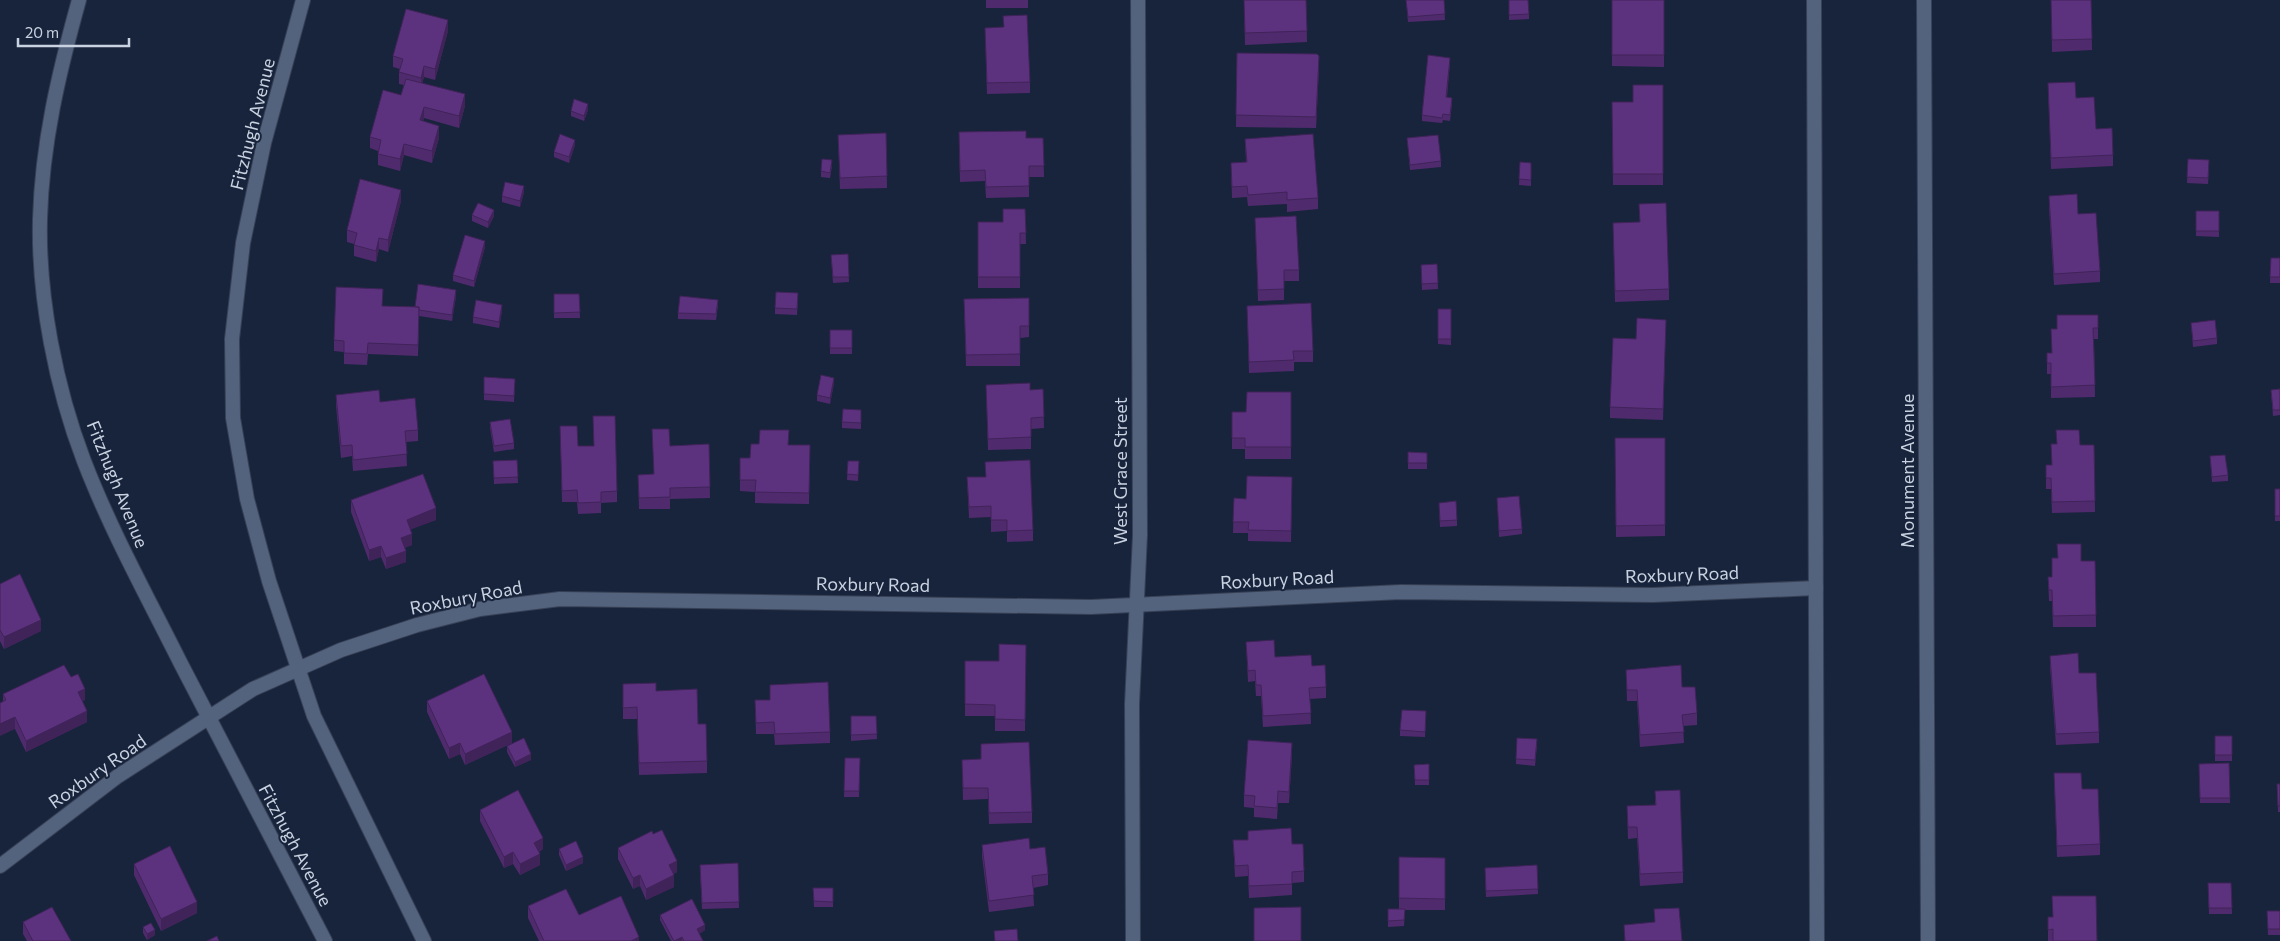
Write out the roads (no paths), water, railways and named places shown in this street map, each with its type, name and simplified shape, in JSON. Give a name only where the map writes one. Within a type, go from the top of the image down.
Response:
[{"type":"street","name":"Fitzhugh Avenue","points":[[79,0],[59,74],[45,147],[40,220],[44,295],[60,384],[84,461],[127,558],[325,941]]},
{"type":"street","name":"Fitzhugh Avenue","points":[[303,0],[264,143],[242,244],[231,371],[233,418],[247,498],[268,581],[314,716],[424,941]]},
{"type":"street","name":"West Grace Street","points":[[1133,941],[1132,704],[1140,535],[1138,0]]},
{"type":"street","points":[[1814,0],[1817,941]]},
{"type":"street","name":"Monument Avenue","points":[[1924,0],[1928,941]]},
{"type":"street","name":"Roxbury Road","points":[[0,866],[118,776],[253,689],[341,650],[417,625],[480,609],[560,599],[1091,607],[1401,592],[1653,595],[1816,588]]}]
